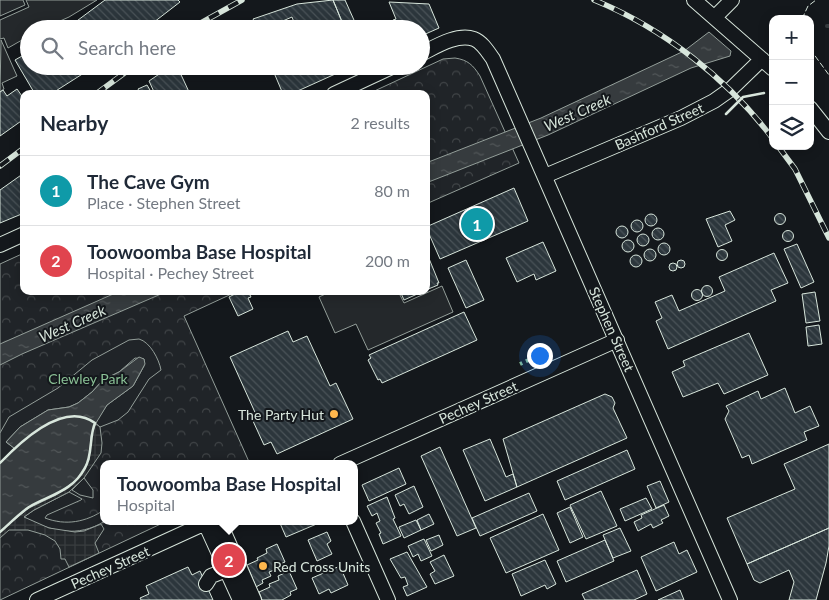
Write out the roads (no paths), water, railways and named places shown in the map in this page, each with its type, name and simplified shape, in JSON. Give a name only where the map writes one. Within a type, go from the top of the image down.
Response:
[{"type":"street","points":[[694,0],[716,17],[768,64]]},
{"type":"street","points":[[716,17],[732,0]]},
{"type":"street","name":"Stephen Street","points":[[430,50],[447,42],[460,39],[474,39],[485,48],[493,59],[730,600]]},
{"type":"street","name":"Bashford Street","points":[[545,176],[681,118],[714,101],[768,64]]},
{"type":"street","points":[[343,90],[375,75]]},
{"type":"street","points":[[814,113],[829,132]]},
{"type":"street","points":[[0,245],[20,236]]},
{"type":"street","name":"Pechey Street","points":[[349,460],[617,340]]},
{"type":"street","name":"Pechey Street","points":[[37,600],[204,525]]},
{"type":"street","points":[[212,525],[226,570],[240,600]]},
{"type":"street","points":[[213,525],[243,576],[254,600]]},
{"type":"street","points":[[355,525],[388,600]]},
{"type":"street","points":[[230,600],[222,584],[214,582],[206,584],[211,576],[226,570],[243,576]]},
{"type":"water","name":"West Creek","points":[[709,32],[731,51],[730,56],[691,68],[548,135],[430,181],[430,161],[541,118],[684,51]]},
{"type":"water","name":"West Creek","points":[[111,295],[159,295],[0,365],[0,344]]},
{"type":"water","points":[[139,357],[144,359],[145,364],[133,386],[107,405],[96,423],[91,436],[89,460],[76,480],[56,495],[27,509],[0,532],[0,463],[14,448],[6,442],[20,427],[48,410],[69,407],[78,403],[103,380],[119,372]]},
{"type":"railway","points":[[206,20],[242,0]]},
{"type":"railway","points":[[594,0],[645,25],[669,40],[715,76],[736,96],[769,134]]},
{"type":"railway","points":[[101,90],[122,75]]},
{"type":"railway","points":[[781,150],[795,169],[829,238]]},
{"type":"railway","points":[[0,166],[20,151]]},
{"type":"place","name":"The Cave Gym","points":[[477,224]]},
{"type":"place","name":"The Party Hut","points":[[334,414]]},
{"type":"place","name":"Toowoomba Base Hospital","points":[[229,560]]},
{"type":"place","name":"Red Cross Units","points":[[263,566]]},
{"type":"park label","name":"Clewley Park","points":[[88,378]]}]
